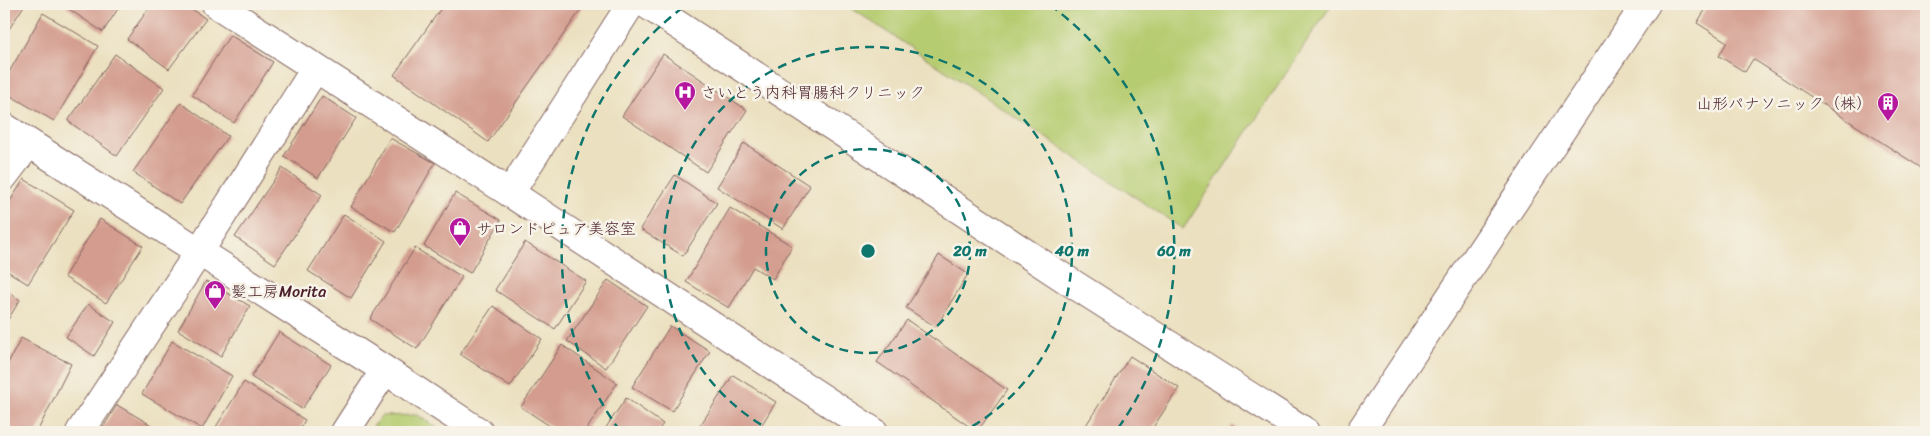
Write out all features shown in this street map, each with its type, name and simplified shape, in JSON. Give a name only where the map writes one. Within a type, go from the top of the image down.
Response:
[{"type":"street","points":[[216,4],[510,192],[874,432]]},
{"type":"street","points":[[510,192],[631,4]]},
{"type":"street","points":[[646,4],[1067,280],[1306,432]]},
{"type":"street","points":[[1360,432],[1646,4]]},
{"type":"street","points":[[80,432],[199,252],[315,69]]},
{"type":"street","points":[[4,126],[479,432]]},
{"type":"street","points":[[4,176],[28,143]]},
{"type":"street","points":[[345,432],[385,370]]},
{"type":"green space","points":[[845,4],[1332,4],[1183,229]]},
{"type":"green space","points":[[417,415],[444,432],[369,432],[381,416]]},
{"type":"building","points":[[4,4],[25,4],[4,37]]},
{"type":"building","points":[[68,4],[121,4],[103,32],[66,7]]},
{"type":"building","points":[[152,4],[185,4],[206,19],[169,69],[127,39]]},
{"type":"building","points":[[444,4],[585,4],[488,142],[394,75]]},
{"type":"building","name":"山形パナソニック（株）","points":[[1709,4],[1926,4],[1926,171],[1753,59],[1745,72],[1719,56],[1727,42],[1697,23]]},
{"type":"building","points":[[43,13],[98,46],[54,121],[4,92],[4,81]]},
{"type":"building","points":[[230,35],[273,62],[234,123],[192,95]]},
{"type":"building","points":[[115,54],[164,88],[117,156],[68,121]]},
{"type":"building","points":[[663,54],[747,110],[706,172],[622,116]]},
{"type":"building","points":[[322,96],[356,118],[318,178],[284,156]]},
{"type":"building","points":[[181,103],[228,136],[180,204],[133,172]]},
{"type":"building","points":[[390,138],[435,163],[395,232],[351,207]]},
{"type":"building","points":[[744,143],[810,186],[783,229],[717,187]]},
{"type":"building","points":[[282,168],[322,195],[275,264],[235,237]]},
{"type":"building","points":[[675,175],[717,203],[683,256],[640,229]]},
{"type":"building","points":[[24,179],[74,210],[28,284],[4,269],[4,211]]},
{"type":"building","points":[[455,193],[501,220],[470,273],[424,246]]},
{"type":"building","points":[[730,208],[792,246],[773,279],[753,267],[729,308],[686,282]]},
{"type":"building","points":[[344,214],[386,241],[351,298],[308,271]]},
{"type":"building","points":[[100,219],[143,246],[106,303],[64,277]]},
{"type":"building","points":[[525,242],[586,281],[555,329],[495,290]]},
{"type":"building","points":[[415,248],[462,277],[417,349],[370,319]]},
{"type":"building","points":[[939,255],[968,274],[936,327],[906,308]]},
{"type":"building","points":[[608,280],[647,306],[606,368],[567,341]]},
{"type":"building","points":[[206,281],[250,306],[221,356],[178,330]]},
{"type":"building","points":[[4,289],[20,300],[4,326]]},
{"type":"building","points":[[88,304],[115,322],[94,356],[66,337]]},
{"type":"building","points":[[493,306],[542,339],[510,387],[460,354]]},
{"type":"building","points":[[907,320],[1007,390],[977,432],[877,362]]},
{"type":"building","points":[[670,326],[710,351],[672,411],[632,387]]},
{"type":"building","points":[[279,332],[331,365],[302,409],[251,377]]},
{"type":"building","points":[[21,338],[71,364],[37,432],[4,432],[4,371]]},
{"type":"building","points":[[172,341],[232,376],[202,429],[142,394]]},
{"type":"building","points":[[562,345],[617,383],[585,432],[559,432],[521,407]]},
{"type":"building","points":[[1130,356],[1179,388],[1150,432],[1087,432],[1083,430]]},
{"type":"building","points":[[733,375],[776,402],[757,432],[696,432]]},
{"type":"building","points":[[244,382],[305,420],[298,432],[218,432],[214,430]]},
{"type":"building","points":[[626,398],[663,424],[657,432],[603,432]]},
{"type":"building","points":[[117,405],[163,432],[100,432]]},
{"type":"building","points":[[1232,425],[1243,432],[1228,432]]},
{"type":"place","name":"さいとう内科胃腸科クリニック","points":[[685,111]]},
{"type":"place","name":"山形パナソニック（株）","points":[[1888,122]]},
{"type":"place","name":"サロンドピュア美容室","points":[[460,247]]},
{"type":"place","name":"髪工房Morita","points":[[215,310]]}]
